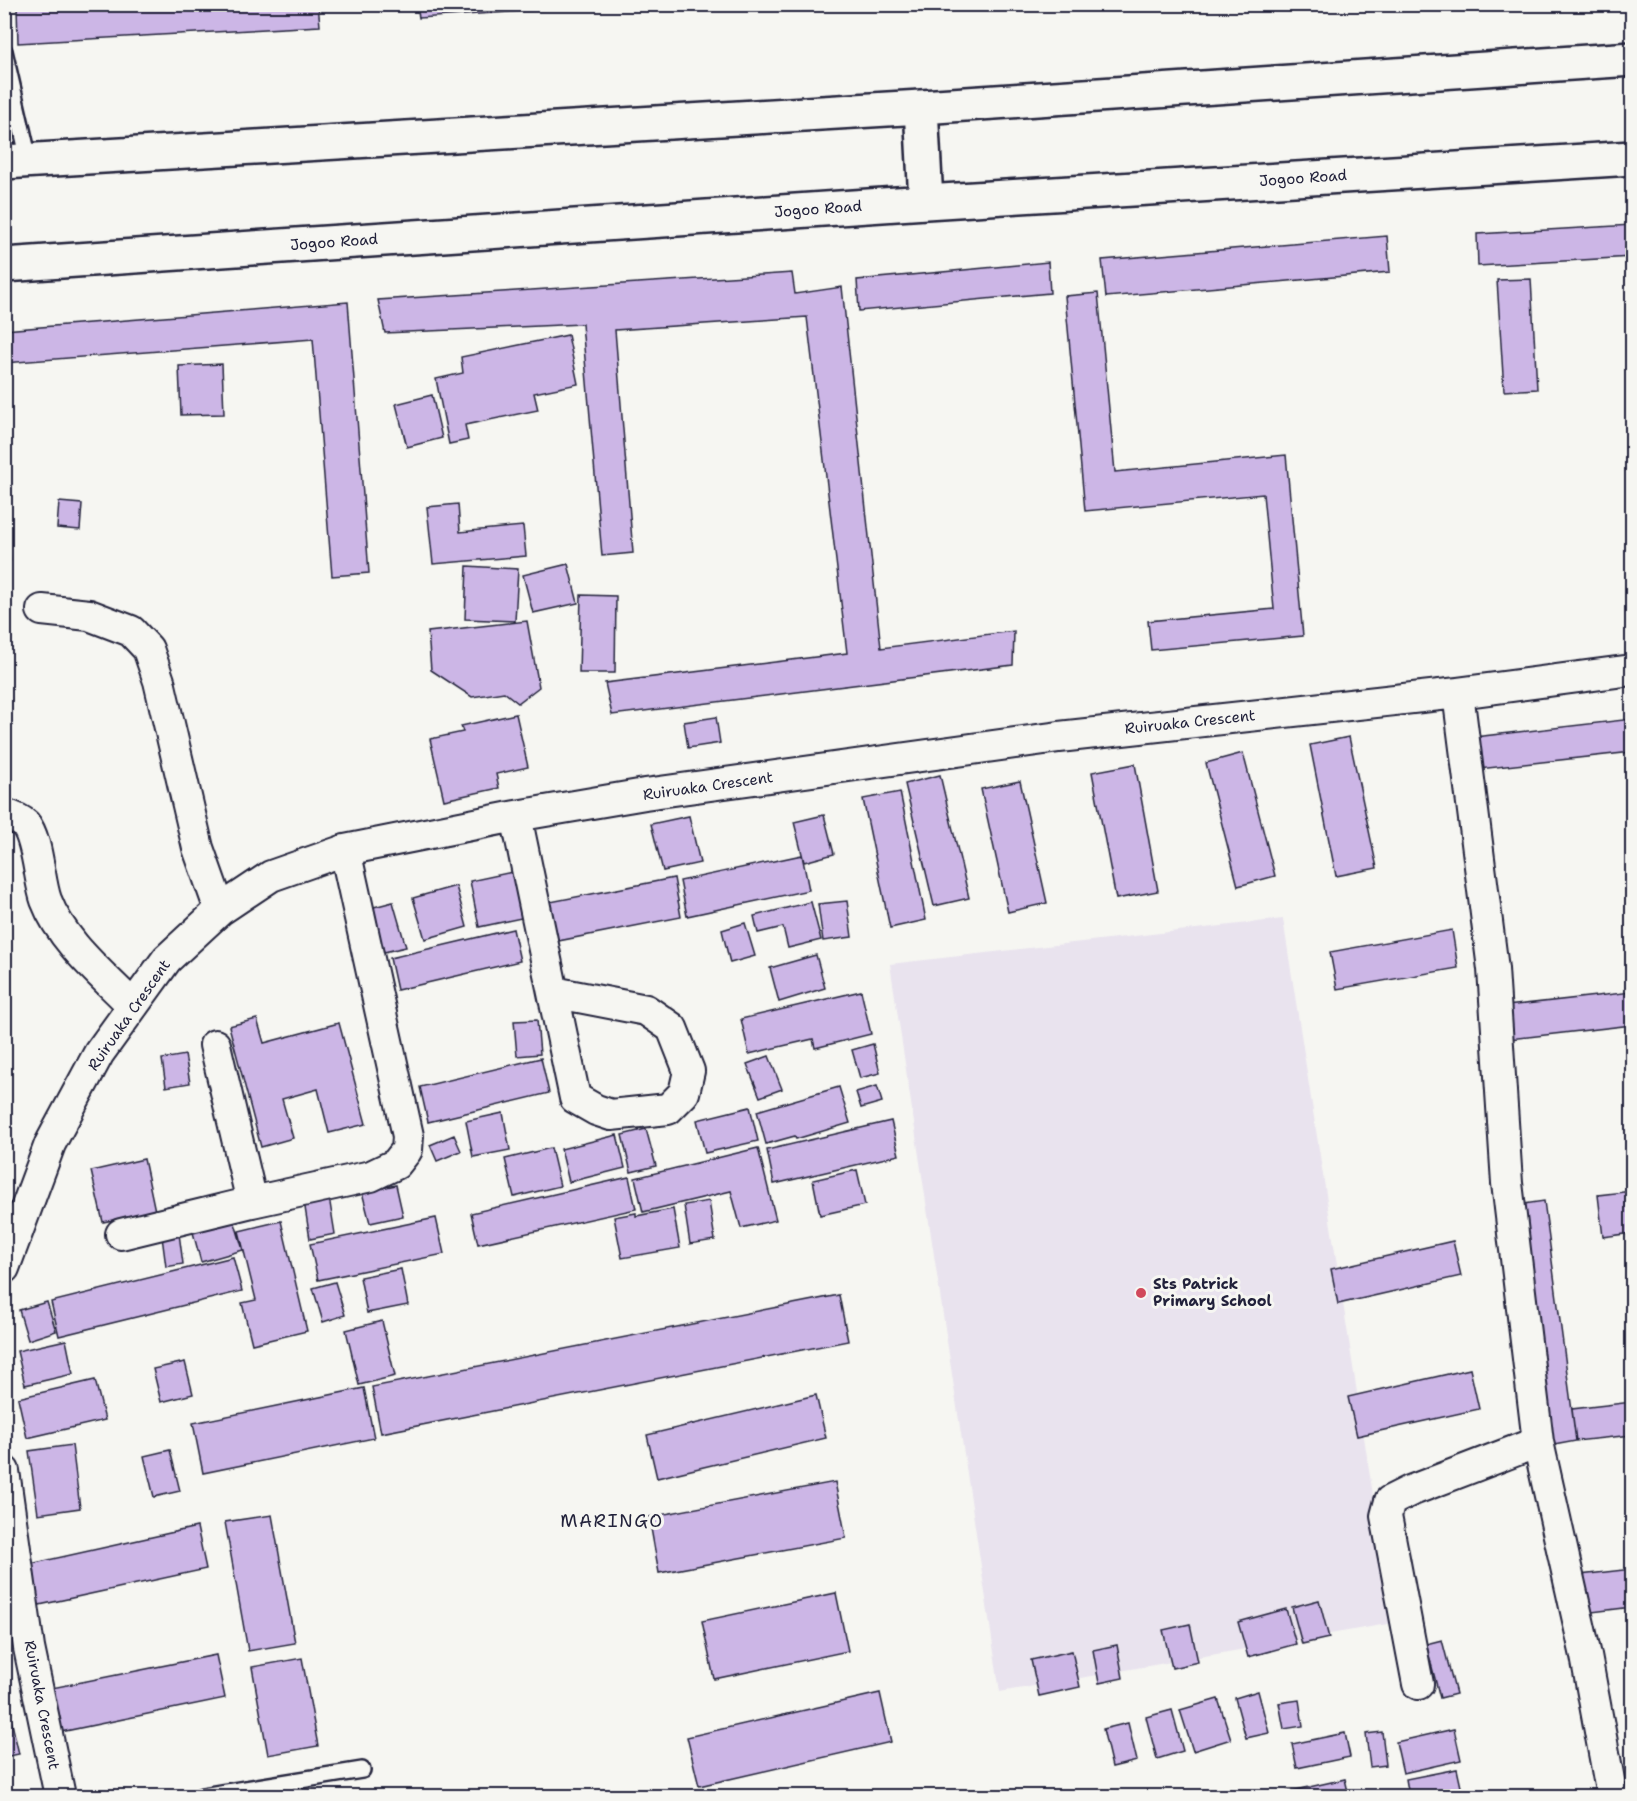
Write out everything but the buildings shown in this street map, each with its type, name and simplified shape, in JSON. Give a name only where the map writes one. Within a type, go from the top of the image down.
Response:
[{"type":"main road","points":[[17,161],[921,107],[1632,59]]},
{"type":"main road","points":[[921,107],[926,202]]},
{"type":"main road","name":"Jogoo Road","points":[[4,265],[926,202],[1632,158]]},
{"type":"street","points":[[42,609],[89,615],[130,631],[148,649],[159,681],[198,848],[220,910]]},
{"type":"street","name":"Ruiruaka Crescent","points":[[6,1252],[50,1144],[99,1053],[167,959],[220,910],[271,876],[345,850],[516,816],[645,794],[1059,737],[1458,693],[1632,670]]},
{"type":"street","points":[[1458,693],[1492,969],[1507,1183],[1538,1442],[1586,1656],[1612,1797]]},
{"type":"street","points":[[4,814],[26,825],[35,849],[45,898],[58,926],[133,1006]]},
{"type":"street","points":[[516,816],[553,993],[576,1098],[596,1110],[611,1115],[668,1108],[684,1093],[689,1071],[672,1028],[646,1010],[553,993]]},
{"type":"street","points":[[121,1234],[371,1176],[396,1164],[406,1150],[408,1136],[345,850]]},
{"type":"street","points":[[215,1045],[252,1202]]},
{"type":"street","points":[[1418,1683],[1386,1516],[1390,1502],[1410,1491],[1538,1442]]},
{"type":"street","name":"Ruiruaka Crescent","points":[[4,1471],[29,1648],[60,1797]]},
{"type":"lane","points":[[4,51],[17,161]]},
{"type":"lane","points":[[202,1797],[362,1770]]},
{"type":"shaded area","name":"Sts Patrick Primary School","points":[[1283,919],[1393,1623],[1000,1692],[890,964]]},
{"type":"place","name":"Sts Patrick Primary School","points":[[1141,1293]]},
{"type":"district","name":"MARINGO","points":[[612,1521]]}]
